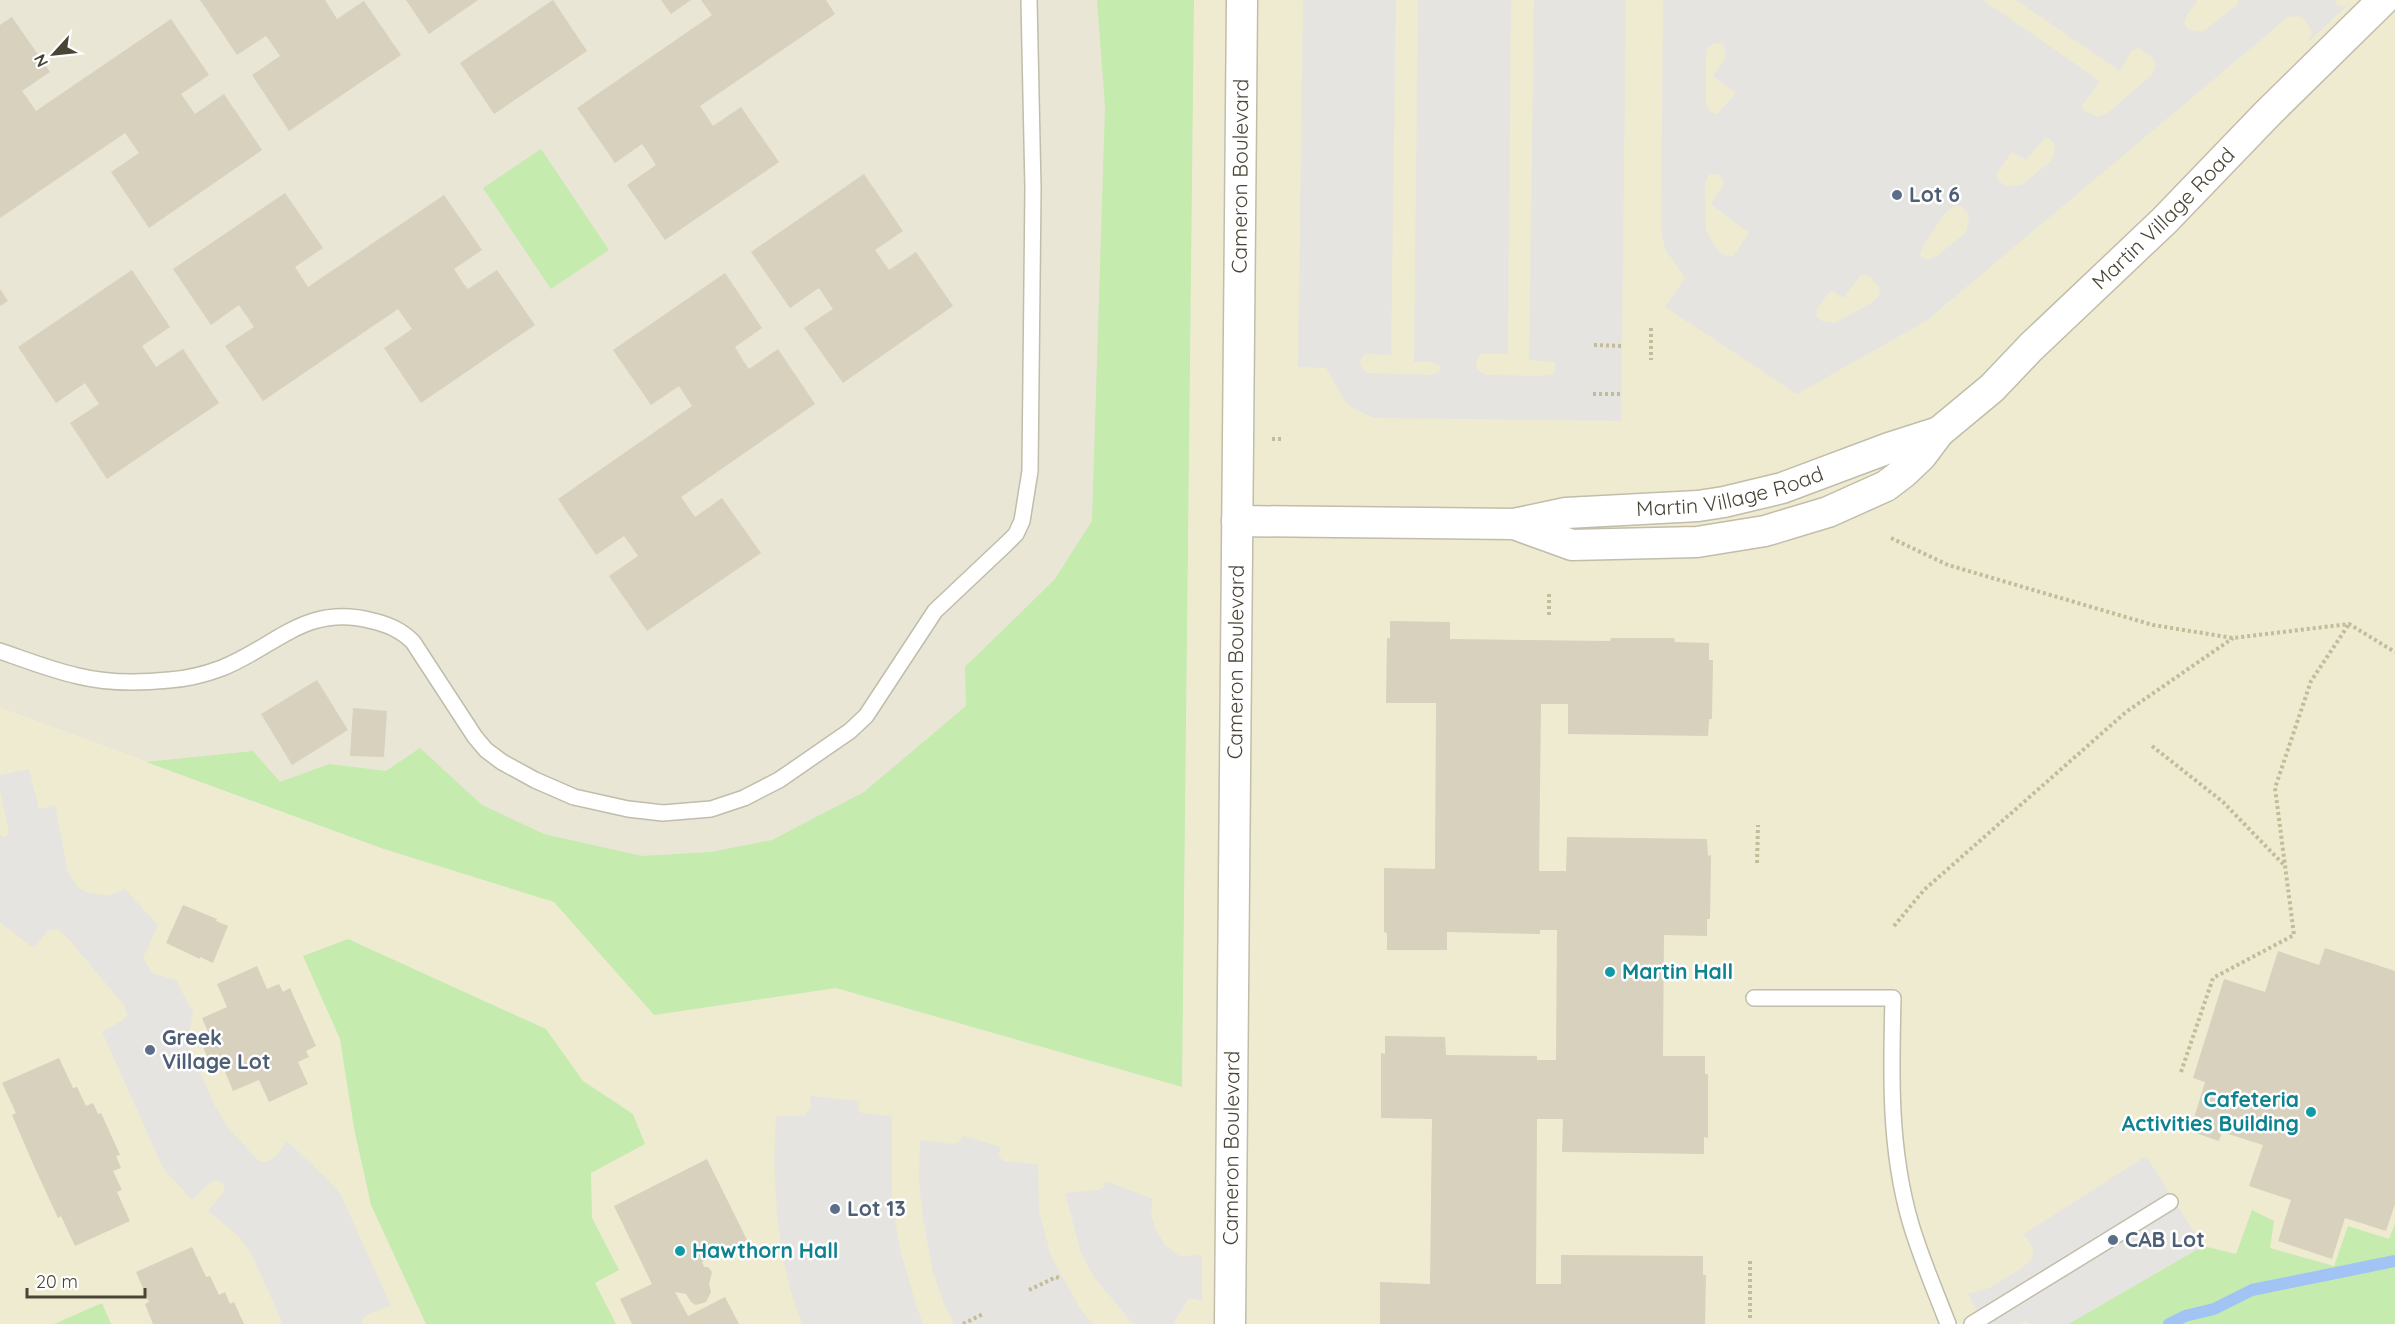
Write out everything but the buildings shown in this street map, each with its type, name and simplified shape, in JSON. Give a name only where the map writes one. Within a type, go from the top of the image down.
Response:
[{"type":"street","name":"Cameron Boulevard","points":[[1230,1324],[1242,0]]},
{"type":"street","name":"Martin Village Road","points":[[1238,521],[1514,524],[1525,526],[1559,542],[1572,545],[1697,542],[1766,531],[1828,512],[1879,490],[1903,474],[1922,456],[1939,432],[1992,388],[2031,347],[2164,221],[2268,113],[2383,0]]},
{"type":"lane","points":[[0,651],[80,677],[170,680],[222,668],[313,620],[361,617],[400,631],[413,642],[486,750],[535,780],[574,797],[628,809],[688,813],[726,805],[779,780],[834,744],[866,716],[934,611],[1016,534],[1022,521],[1030,471],[1032,379],[1033,189],[1029,0]]},
{"type":"lane","points":[[1754,998],[1893,998],[1892,1111],[1895,1144],[1910,1220],[1948,1324]]},
{"type":"lane","points":[[1972,1324],[2170,1202]]},
{"type":"path","points":[[1651,328],[1651,360]]},
{"type":"path","points":[[1594,345],[1623,346]]},
{"type":"path","points":[[1593,394],[1623,394]]},
{"type":"path","points":[[1891,538],[1948,565],[2153,625],[2233,638],[2349,624],[2395,652]]},
{"type":"path","points":[[1549,594],[1550,616]]},
{"type":"path","points":[[2181,1072],[2212,978],[2294,935],[2275,788],[2311,681],[2349,624]]},
{"type":"path","points":[[1894,926],[1924,890],[2126,712],[2233,638]]},
{"type":"path","points":[[2152,746],[2223,802],[2284,866]]},
{"type":"path","points":[[1757,863],[1758,825]]},
{"type":"path","points":[[1750,1260],[1750,1318]]},
{"type":"path","points":[[1029,1290],[1056,1277],[1059,1278]]},
{"type":"path","points":[[963,1324],[983,1314]]},
{"type":"shaded area","points":[[0,0],[1194,0],[1182,1087],[747,962],[384,849],[0,708]]},
{"type":"shaded area","points":[[1194,0],[2395,0],[2395,1324],[0,1324],[0,708],[384,849],[747,962],[1182,1087]]},
{"type":"shaded area","points":[[1303,0],[1396,0],[1391,355],[1366,354],[1360,363],[1368,373],[1431,375],[1439,372],[1438,364],[1414,362],[1418,0],[1511,0],[1508,354],[1481,354],[1476,361],[1477,369],[1486,375],[1542,376],[1551,375],[1556,371],[1555,362],[1529,360],[1534,0],[1626,0],[1621,421],[1374,418],[1353,408],[1344,400],[1326,368],[1298,367]]},
{"type":"shaded area","name":"Lot 6","points":[[1663,0],[1983,0],[2100,81],[2082,105],[2084,111],[2097,117],[2105,115],[2152,75],[2156,66],[2153,58],[2139,48],[2132,50],[2120,71],[2016,0],[2198,0],[2187,15],[2184,24],[2189,30],[2202,32],[2237,5],[2239,0],[2335,0],[2337,5],[2342,7],[2350,3],[2307,43],[2312,33],[2306,21],[2299,16],[2288,17],[1926,321],[1797,394],[1665,307],[1685,278],[1665,249],[1661,231]],"holes":[[[1715,43],[1723,44],[1726,58],[1713,76],[1736,93],[1717,114],[1706,107],[1708,47]],[[2045,138],[2050,138],[2055,151],[2051,161],[2023,184],[2007,187],[1997,178],[1998,171],[2012,152],[2026,160]],[[1709,175],[1720,175],[1724,184],[1711,204],[1749,233],[1733,256],[1726,256],[1718,251],[1706,231],[1705,182]],[[1956,205],[1968,213],[1966,232],[1937,256],[1929,259],[1922,258],[1920,255],[1923,246],[1945,213]],[[1861,275],[1869,276],[1880,288],[1879,295],[1872,303],[1834,323],[1822,321],[1816,316],[1818,307],[1831,290],[1843,298]]]},
{"type":"shaded area","name":"Greek Village Lot","points":[[29,769],[39,809],[55,805],[68,872],[77,886],[85,892],[108,896],[125,889],[158,925],[143,958],[152,973],[176,980],[193,1013],[187,1043],[214,1104],[228,1128],[259,1161],[267,1162],[276,1156],[287,1141],[340,1193],[391,1306],[370,1313],[362,1320],[362,1324],[283,1324],[250,1251],[236,1234],[208,1211],[224,1191],[224,1185],[219,1180],[211,1182],[192,1200],[163,1168],[102,1032],[123,1020],[127,1015],[124,1005],[65,935],[57,929],[48,931],[33,948],[0,922],[0,836],[5,837],[9,832],[0,791],[0,775]]},
{"type":"shaded area","name":"Lot 13","points":[[810,1096],[860,1101],[857,1110],[862,1113],[892,1116],[892,1204],[901,1253],[923,1324],[802,1324],[782,1254],[774,1161],[776,1116],[804,1116],[811,1108]]},
{"type":"shaded area","name":"Lot 13","points":[[963,1136],[1001,1147],[998,1156],[1004,1161],[1038,1164],[1039,1211],[1051,1256],[1081,1310],[1093,1324],[954,1324],[933,1272],[923,1219],[919,1181],[920,1140],[952,1144],[959,1142]]},
{"type":"shaded area","name":"CAB Lot","points":[[2146,1156],[2203,1246],[2068,1324],[2031,1324],[2026,1321],[2017,1324],[1984,1324],[1968,1294],[1989,1288],[2022,1268],[2033,1258],[2033,1249],[2024,1234]]},
{"type":"shaded area","points":[[1105,1181],[1153,1199],[1151,1214],[1155,1228],[1165,1245],[1179,1256],[1202,1255],[1202,1302],[1197,1299],[1188,1299],[1173,1324],[1136,1324],[1131,1321],[1093,1276],[1081,1253],[1065,1193],[1099,1190],[1104,1187]]},
{"type":"green space","points":[[1097,0],[1194,0],[1182,1087],[836,988],[654,1015],[554,902],[384,849],[146,762],[253,751],[280,782],[329,764],[386,771],[420,748],[482,805],[544,834],[642,856],[711,852],[772,840],[864,792],[966,706],[965,667],[1055,579],[1092,521],[1105,107]]},
{"type":"green space","points":[[541,149],[609,250],[551,289],[483,188]]},
{"type":"green space","points":[[348,939],[546,1029],[583,1081],[633,1114],[645,1144],[591,1173],[592,1218],[619,1270],[595,1283],[616,1324],[426,1324],[371,1205],[354,1128],[340,1039],[303,956]]},
{"type":"green space","points":[[2252,1210],[2274,1221],[2270,1248],[2334,1266],[2348,1226],[2389,1239],[2395,1224],[2395,1324],[2068,1324],[2203,1246],[2236,1254]]},
{"type":"green space","points":[[102,1303],[111,1324],[54,1324]]},
{"type":"waterway","points":[[2169,1324],[2185,1316],[2214,1309],[2252,1290],[2395,1261]]},
{"type":"place","name":"Lot 6","points":[[1897,195]]},
{"type":"place","name":"Martin Hall","points":[[1610,972]]},
{"type":"place","name":"Greek Village Lot","points":[[150,1050]]},
{"type":"place","name":"Cafeteria Activities Building","points":[[2311,1112]]},
{"type":"place","name":"Lot 13","points":[[835,1209]]},
{"type":"place","name":"CAB Lot","points":[[2113,1240]]},
{"type":"place","name":"Hawthorn Hall","points":[[680,1251]]}]
